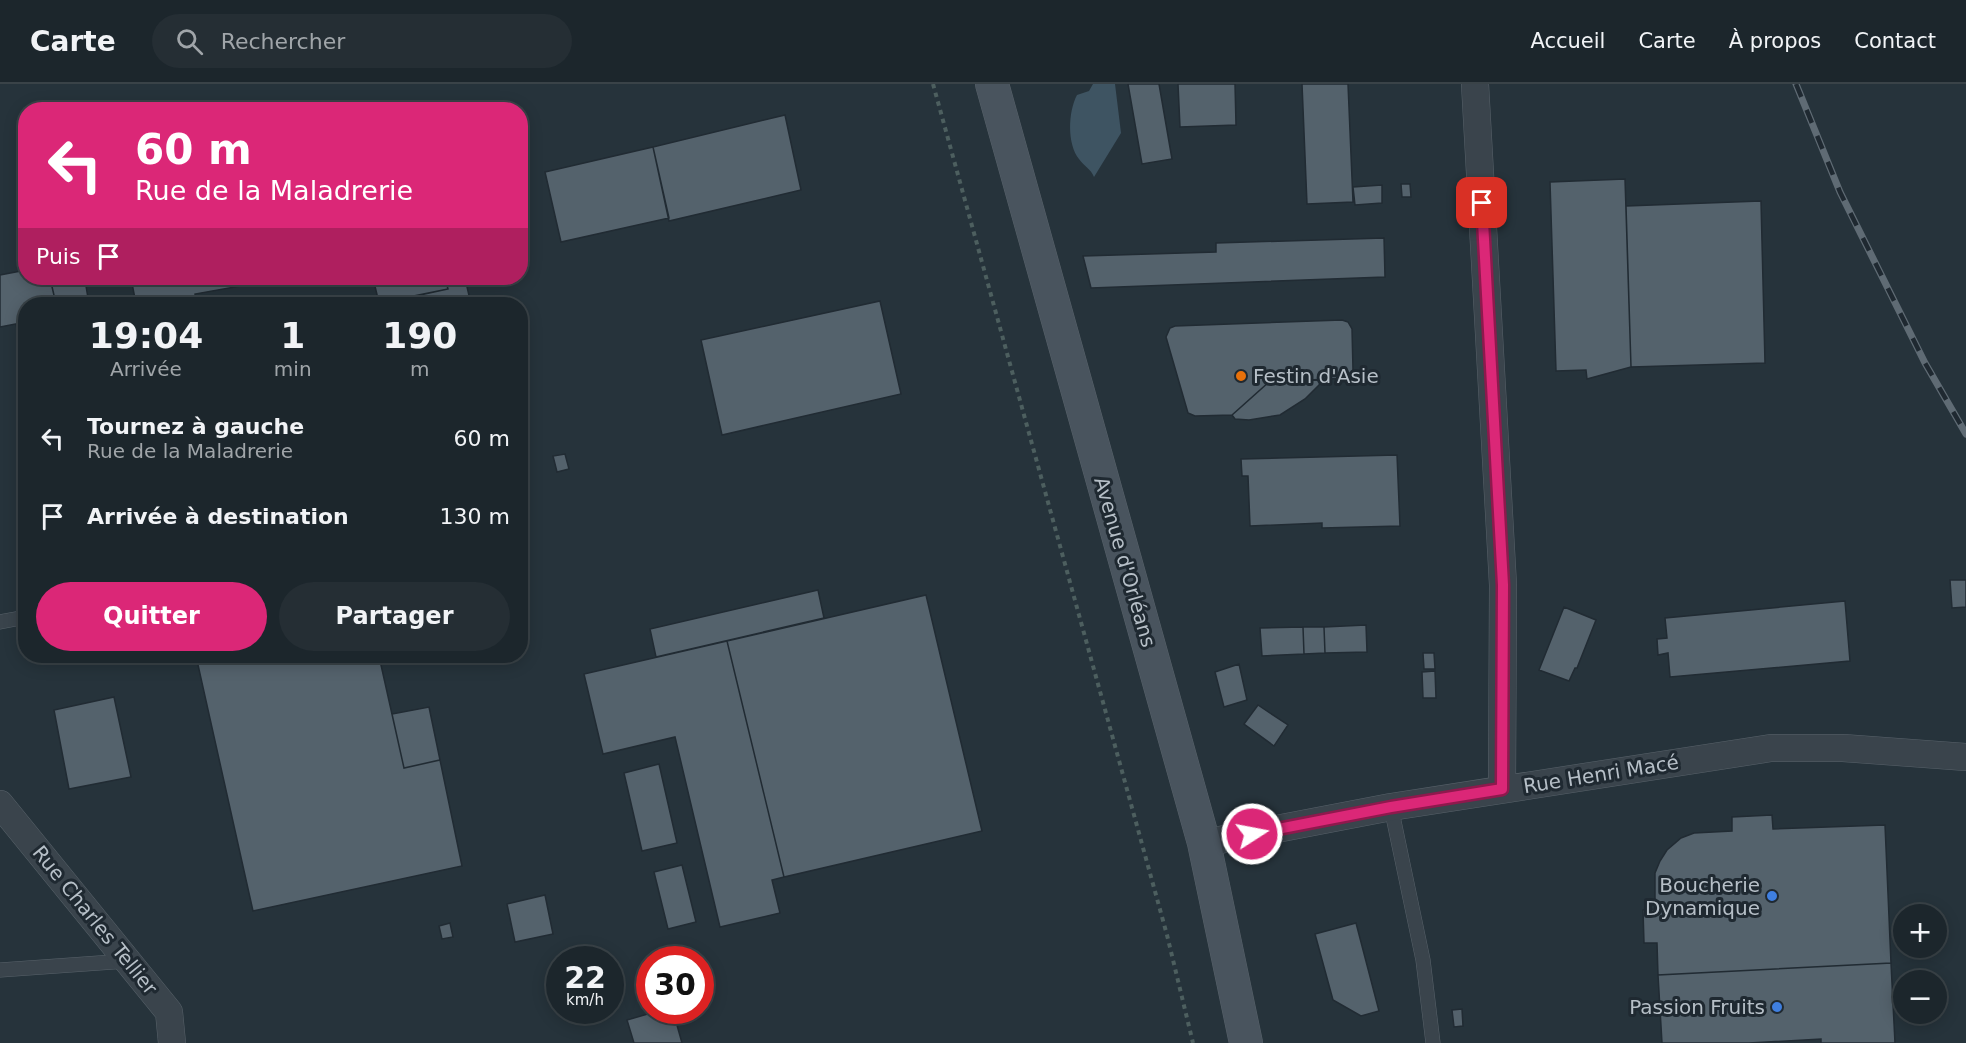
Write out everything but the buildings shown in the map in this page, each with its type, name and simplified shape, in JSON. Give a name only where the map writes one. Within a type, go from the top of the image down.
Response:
[{"type":"main road","name":"Avenue d'Orléans","points":[[992,84],[1203,843],[1246,1043]]},
{"type":"street","points":[[1475,84],[1503,585],[1502,789]]},
{"type":"street","name":"Rue Henri Macé","points":[[1203,843],[1391,807],[1771,748],[1843,748],[1966,757]]},
{"type":"street","name":"Rue Charles Tellier","points":[[0,804],[169,1012],[172,1043]]},
{"type":"lane","points":[[0,622],[18,618]]},
{"type":"lane","points":[[1391,807],[1423,960],[1433,1043]]},
{"type":"lane","points":[[0,970],[129,961]]},
{"type":"path","points":[[933,84],[1169,946],[1193,1043]]},
{"type":"water","points":[[1093,84],[1115,84],[1121,133],[1094,177],[1075,153],[1070,128],[1077,95],[1089,91]]},
{"type":"railway","points":[[1796,84],[1840,192],[1925,363],[1966,434]]},
{"type":"place","name":"Festin d'Asie","points":[[1241,376]]},
{"type":"place","name":"Boucherie Dynamique","points":[[1772,896]]},
{"type":"place","name":"Passion Fruits","points":[[1777,1007]]},
{"type":"route","points":[[1252,834],[1391,807],[1502,789],[1503,585],[1482,203]]}]
